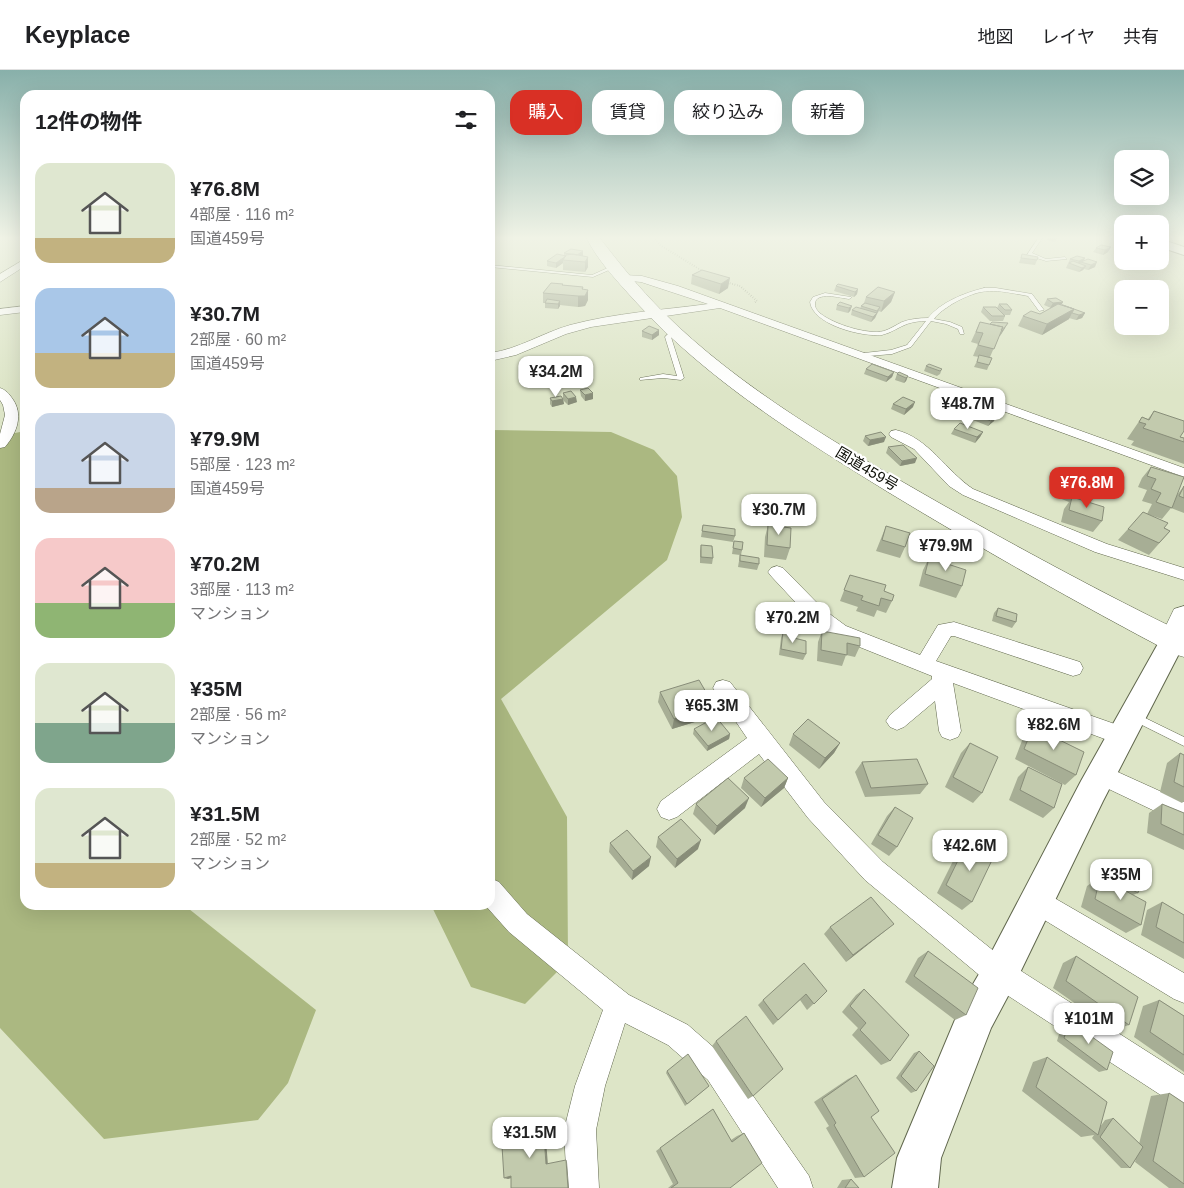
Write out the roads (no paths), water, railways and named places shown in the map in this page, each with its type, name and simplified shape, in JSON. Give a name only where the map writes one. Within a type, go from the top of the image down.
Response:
[{"type":"highway","name":"国道459号","points":[[634,289],[674,331],[731,378],[833,449],[991,543],[1083,594],[1180,634]]},
{"type":"street","points":[[674,289],[1184,473]]},
{"type":"street","points":[[495,355],[519,350],[567,329],[585,325],[720,306]]},
{"type":"street","points":[[0,312],[20,310]]},
{"type":"street","points":[[0,392],[12,419],[6,438],[0,444]]},
{"type":"street","points":[[896,434],[919,446],[954,483],[968,492],[1101,548],[1184,574]]},
{"type":"street","points":[[777,572],[817,614],[840,630],[936,673],[1126,726]]},
{"type":"street","points":[[950,731],[936,673],[945,630],[954,629],[1073,668]]},
{"type":"street","points":[[915,1188],[919,1158],[976,1017],[1000,974],[1100,774],[1180,634]]},
{"type":"street","points":[[897,721],[936,673]]},
{"type":"street","points":[[723,688],[816,810],[874,871],[1000,974],[1184,1092]]},
{"type":"street","points":[[669,809],[761,740]]},
{"type":"street","points":[[1100,774],[1184,814]]},
{"type":"street","points":[[495,897],[518,923],[619,1006],[678,1035],[718,1070],[797,1188]]},
{"type":"street","points":[[1037,900],[1184,989]]},
{"type":"street","points":[[583,1188],[580,1130],[590,1086],[619,1006]]},
{"type":"lane","points":[[857,355],[900,350],[909,346],[936,312],[965,295],[983,289]]},
{"type":"lane","points":[[988,289],[1030,294],[1041,310]]},
{"type":"lane","points":[[849,298],[836,294],[821,294],[814,300],[812,305],[814,310],[828,320],[847,329],[863,333],[884,333],[908,322],[928,320],[953,324],[960,328],[962,333]]},
{"type":"lane","points":[[642,379],[663,376],[681,378],[668,338],[674,331]]},
{"type":"lane","points":[[1126,726],[1184,742]]}]
